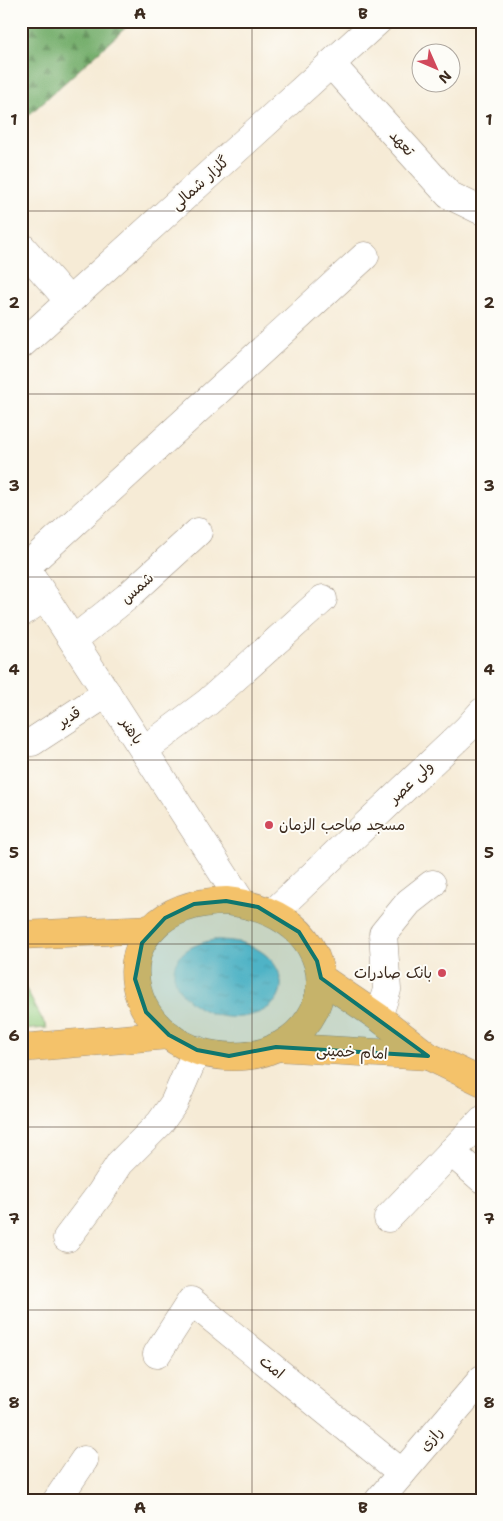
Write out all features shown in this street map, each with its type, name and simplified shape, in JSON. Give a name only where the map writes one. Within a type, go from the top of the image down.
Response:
[{"type":"main road","points":[[226,901],[258,907],[273,913],[299,932],[309,945],[317,961],[320,978],[319,996],[313,1013],[303,1028],[290,1040],[276,1047],[245,1056],[213,1054],[197,1050],[169,1035],[156,1024],[146,1012],[139,996],[135,979],[136,961],[142,943],[152,929],[179,909],[194,904],[226,901]]},
{"type":"main road","points":[[21,935],[152,929]]},
{"type":"main road","name":"امام خمینی","points":[[320,978],[378,1016],[428,1056],[482,1082]]},
{"type":"main road","points":[[21,1048],[169,1035]]},
{"type":"main road","name":"امام خمینی","points":[[276,1047],[428,1056]]},
{"type":"street","name":"گلزار شمالی","points":[[21,345],[378,21]]},
{"type":"street","name":"تعهد","points":[[331,64],[449,195],[482,211]]},
{"type":"street","points":[[21,246],[69,301]]},
{"type":"street","points":[[24,564],[365,256]]},
{"type":"street","name":"شمس","points":[[73,640],[127,597],[198,532]]},
{"type":"street","name":"باهنر","points":[[24,564],[242,903]]},
{"type":"street","points":[[21,614],[45,597]]},
{"type":"street","points":[[144,750],[208,702],[323,599]]},
{"type":"street","name":"قدیر","points":[[32,742],[107,693]]},
{"type":"street","name":"ولی عصر","points":[[273,913],[477,728]]},
{"type":"street","points":[[378,1016],[387,990],[383,934],[409,902],[432,884]]},
{"type":"street","points":[[66,1238],[100,1194],[120,1163],[160,1123],[178,1094],[197,1050]]},
{"type":"street","points":[[388,1218],[482,1120]]},
{"type":"street","points":[[451,1152],[482,1179]]},
{"type":"street","name":"امت","points":[[158,1354],[191,1300],[402,1473]]},
{"type":"street","name":"رازی","points":[[379,1500],[482,1379]]},
{"type":"street","points":[[57,1500],[84,1460]]},
{"type":"highlighted area","points":[[226,901],[258,907],[299,932],[317,961],[321,978],[428,1056],[276,1047],[229,1056],[197,1050],[169,1035],[146,1012],[135,979],[142,943],[165,918],[194,904]]},
{"type":"green space","points":[[21,21],[133,21],[21,122]]},
{"type":"green space","points":[[21,980],[47,1028],[21,1030]]},
{"type":"water","points":[[214,940],[235,941],[245,944],[265,954],[273,962],[281,981],[281,990],[277,999],[269,1007],[258,1013],[235,1017],[213,1014],[194,1005],[181,992],[174,976],[176,962],[189,949]]},
{"type":"place","name":"مسجد صاحب الزمان","points":[[269,825]]},
{"type":"place","name":"بانک صادرات","points":[[442,973]]}]
